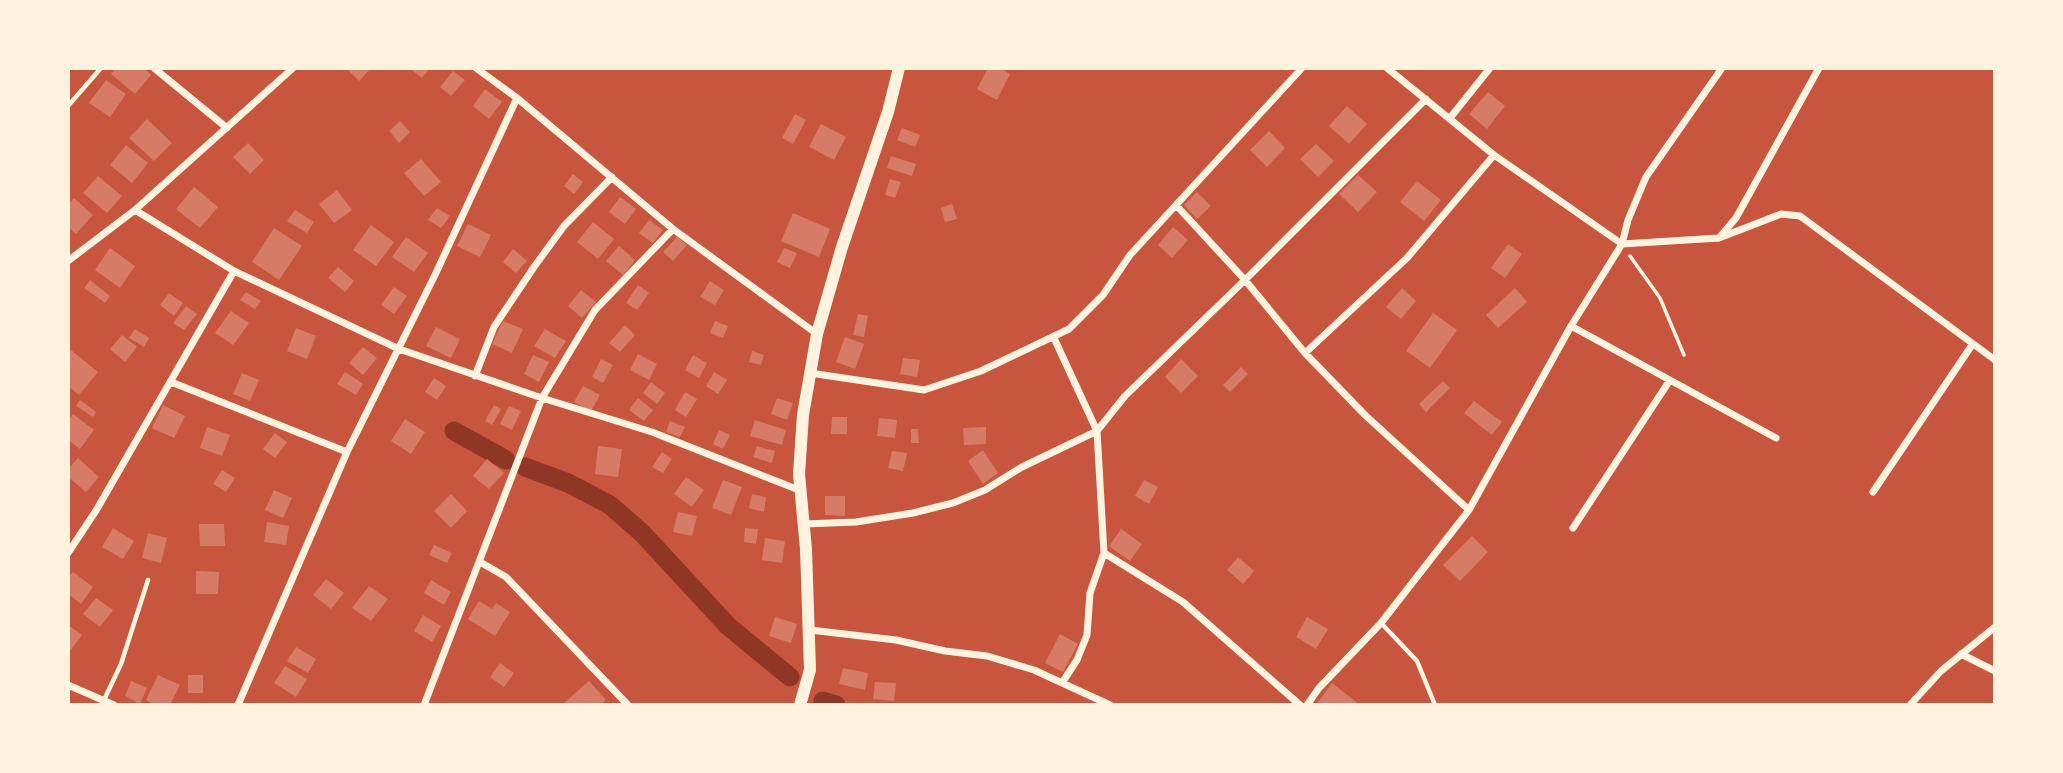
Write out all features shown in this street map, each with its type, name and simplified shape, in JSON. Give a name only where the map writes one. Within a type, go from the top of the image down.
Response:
[{"type":"street","points":[[154,68],[227,128]]},
{"type":"street","points":[[68,261],[135,210],[293,68]]},
{"type":"street","points":[[475,68],[517,98],[673,229],[817,334]]},
{"type":"street","points":[[800,705],[810,670],[805,524],[799,491],[803,415],[817,334],[842,247],[888,112],[898,68]]},
{"type":"street","points":[[810,373],[924,390],[981,371],[1069,329],[1104,295],[1130,256],[1302,68]]},
{"type":"street","points":[[1387,68],[1494,155],[1622,244],[1719,238],[1781,214],[1800,216],[1995,360]]},
{"type":"street","points":[[1450,118],[1490,68]]},
{"type":"street","points":[[1307,705],[1319,688],[1381,623],[1469,510],[1571,326],[1622,244],[1628,220],[1646,177],[1722,68]]},
{"type":"street","points":[[1719,238],[1742,208],[1819,68]]},
{"type":"street","points":[[238,705],[347,452],[517,98]]},
{"type":"street","points":[[805,524],[856,522],[913,513],[953,503],[985,490],[1022,467],[1097,431],[1125,396],[1426,99]]},
{"type":"street","points":[[1305,353],[1407,258],[1494,155]]},
{"type":"street","points":[[475,376],[494,327],[534,267],[564,226],[612,177]]},
{"type":"street","points":[[1177,205],[1245,280],[1305,353],[1365,415],[1469,510]]},
{"type":"street","points":[[135,210],[234,271],[398,349],[652,432],[799,491]]},
{"type":"street","points":[[424,705],[542,398],[594,310],[673,229]]},
{"type":"street","points":[[68,553],[97,509],[234,271]]},
{"type":"street","points":[[1571,326],[1776,438]]},
{"type":"street","points":[[1054,338],[1097,431],[1104,553],[1090,593],[1087,635],[1077,660],[1062,683]]},
{"type":"street","points":[[1873,492],[1972,345]]},
{"type":"street","points":[[1573,528],[1670,380]]},
{"type":"street","points":[[171,382],[347,452]]},
{"type":"street","points":[[1104,553],[1183,602],[1300,705]]},
{"type":"street","points":[[480,562],[506,577],[628,705]]},
{"type":"street","points":[[1910,705],[1941,671],[1995,626]]},
{"type":"street","points":[[810,629],[988,656],[1034,670],[1110,705]]},
{"type":"street","points":[[1961,654],[1995,671]]},
{"type":"street","points":[[68,685],[114,705]]},
{"type":"lane","points":[[68,106],[101,68]]},
{"type":"lane","points":[[104,700],[121,664],[148,580]]},
{"type":"lane","points":[[1381,623],[1418,661],[1435,705]]},
{"type":"path","points":[[1622,244],[1660,298],[1684,355]]},
{"type":"building","points":[[116,68],[143,68],[151,75],[135,94],[111,74]]},
{"type":"building","points":[[346,68],[371,68],[359,81]]},
{"type":"building","points":[[409,68],[430,68],[422,78]]},
{"type":"building","points":[[988,68],[999,68],[1010,74],[997,100],[977,89]]},
{"type":"building","points":[[453,71],[465,80],[451,96],[440,87]]},
{"type":"building","points":[[106,80],[126,94],[110,117],[89,103]]},
{"type":"building","points":[[485,89],[502,102],[489,119],[473,106]]},
{"type":"building","points":[[1488,92],[1505,106],[1487,129],[1469,114]]},
{"type":"building","points":[[1347,106],[1367,124],[1349,144],[1329,126]]},
{"type":"building","points":[[795,114],[806,120],[793,144],[782,138]]},
{"type":"building","points":[[147,119],[172,143],[154,161],[129,138]]},
{"type":"building","points":[[400,121],[410,132],[399,143],[389,131]]},
{"type":"building","points":[[821,124],[846,137],[834,160],[809,147]]},
{"type":"building","points":[[902,128],[920,135],[915,147],[897,140]]},
{"type":"building","points":[[1269,131],[1285,148],[1267,167],[1250,150]]},
{"type":"building","points":[[248,143],[264,160],[250,174],[233,157]]},
{"type":"building","points":[[1316,144],[1334,161],[1318,177],[1300,159]]},
{"type":"building","points":[[126,145],[148,163],[132,183],[110,165]]},
{"type":"building","points":[[891,156],[916,164],[912,176],[887,168]]},
{"type":"building","points":[[421,159],[441,182],[424,196],[404,173]]},
{"type":"building","points":[[573,174],[583,182],[574,194],[564,186]]},
{"type":"building","points":[[1358,175],[1377,192],[1358,212],[1339,194]]},
{"type":"building","points":[[98,176],[122,196],[107,213],[83,193]]},
{"type":"building","points":[[890,179],[901,182],[895,198],[885,195]]},
{"type":"building","points":[[1417,181],[1441,200],[1424,221],[1400,202]]},
{"type":"building","points":[[194,187],[218,207],[200,228],[176,209]]},
{"type":"building","points":[[337,190],[352,210],[334,223],[319,204]]},
{"type":"building","points":[[1197,192],[1211,206],[1197,219],[1184,205]]},
{"type":"building","points":[[620,197],[636,209],[625,224],[609,212]]},
{"type":"building","points":[[74,198],[93,215],[76,234],[68,227],[68,205]]},
{"type":"building","points":[[952,204],[957,219],[945,222],[941,208]]},
{"type":"building","points":[[437,208],[450,216],[441,228],[428,220]]},
{"type":"building","points":[[295,210],[314,222],[307,233],[287,221]]},
{"type":"building","points":[[793,213],[830,229],[819,257],[781,241]]},
{"type":"building","points":[[649,220],[663,230],[653,243],[639,233]]},
{"type":"building","points":[[593,222],[614,239],[598,259],[577,242]]},
{"type":"building","points":[[468,224],[491,235],[480,257],[457,246]]},
{"type":"building","points":[[371,225],[394,242],[376,266],[353,250]]},
{"type":"building","points":[[1173,227],[1188,240],[1172,258],[1158,245]]},
{"type":"building","points":[[274,228],[302,246],[279,280],[252,262]]},
{"type":"building","points":[[406,237],[428,253],[414,272],[392,257]]},
{"type":"building","points":[[677,237],[687,245],[673,261],[663,252]]},
{"type":"building","points":[[1508,244],[1522,254],[1505,278],[1491,268]]},
{"type":"building","points":[[619,246],[635,260],[623,275],[606,261]]},
{"type":"building","points":[[110,248],[135,266],[120,288],[95,270]]},
{"type":"building","points":[[784,248],[797,253],[790,268],[777,262]]},
{"type":"building","points":[[513,249],[527,261],[516,273],[503,262]]},
{"type":"building","points":[[338,267],[354,281],[345,292],[328,278]]},
{"type":"building","points":[[90,280],[110,296],[105,303],[84,288]]},
{"type":"building","points":[[710,281],[724,290],[715,305],[700,297]]},
{"type":"building","points":[[638,285],[649,293],[637,310],[626,303]]},
{"type":"building","points":[[394,287],[407,296],[394,314],[381,305]]},
{"type":"building","points":[[1402,288],[1416,301],[1401,319],[1386,307]]},
{"type":"building","points":[[1515,288],[1527,302],[1498,328],[1486,315]]},
{"type":"building","points":[[581,290],[596,302],[582,318],[568,306]]},
{"type":"building","points":[[246,292],[261,301],[255,309],[240,300]]},
{"type":"building","points":[[169,293],[183,303],[174,316],[160,305]]},
{"type":"building","points":[[186,306],[197,314],[184,330],[173,323]]},
{"type":"building","points":[[231,311],[249,323],[233,345],[215,333]]},
{"type":"building","points":[[1433,313],[1457,330],[1430,368],[1406,351]]},
{"type":"building","points":[[858,314],[868,316],[864,337],[853,335]]},
{"type":"building","points":[[503,321],[523,329],[512,353],[492,344]]},
{"type":"building","points":[[715,321],[728,326],[723,338],[710,333]]},
{"type":"building","points":[[625,325],[635,335],[620,352],[609,343]]},
{"type":"building","points":[[436,327],[460,339],[451,358],[426,346]]},
{"type":"building","points":[[296,328],[316,336],[307,359],[287,351]]},
{"type":"building","points":[[135,329],[149,338],[144,347],[129,338]]},
{"type":"building","points":[[545,329],[566,341],[555,358],[534,346]]},
{"type":"building","points":[[122,335],[137,347],[125,362],[110,349]]},
{"type":"building","points":[[845,337],[864,344],[855,369],[836,362]]},
{"type":"building","points":[[363,347],[377,358],[363,375],[349,363]]},
{"type":"building","points":[[71,350],[98,372],[79,395],[68,386],[68,353]]},
{"type":"building","points":[[752,351],[764,355],[761,365],[749,362]]},
{"type":"building","points":[[638,354],[657,364],[649,380],[630,370]]},
{"type":"building","points":[[533,355],[549,362],[539,382],[524,374]]},
{"type":"building","points":[[693,355],[707,363],[699,378],[685,370]]},
{"type":"building","points":[[903,358],[920,360],[917,377],[900,374]]},
{"type":"building","points":[[601,359],[613,365],[603,383],[592,377]]},
{"type":"building","points":[[1181,359],[1198,376],[1181,393],[1165,377]]},
{"type":"building","points":[[1241,367],[1248,374],[1230,392],[1223,385]]},
{"type":"building","points":[[345,372],[363,384],[356,395],[337,384]]},
{"type":"building","points":[[714,372],[727,380],[718,394],[706,386]]},
{"type":"building","points":[[242,373],[259,380],[250,401],[233,394]]},
{"type":"building","points":[[434,378],[446,386],[437,400],[425,392]]},
{"type":"building","points":[[1443,381],[1450,388],[1426,412],[1419,404]]},
{"type":"building","points":[[651,382],[665,393],[657,404],[643,393]]},
{"type":"building","points":[[583,386],[600,395],[591,411],[574,402]]},
{"type":"building","points":[[685,392],[697,399],[686,417],[675,410]]},
{"type":"building","points":[[638,398],[653,410],[644,421],[629,410]]},
{"type":"building","points":[[777,398],[793,403],[787,420],[771,414]]},
{"type":"building","points":[[80,400],[96,412],[93,417],[76,406]]},
{"type":"building","points":[[1474,401],[1502,422],[1492,435],[1464,413]]},
{"type":"building","points":[[163,405],[185,416],[174,438],[152,428]]},
{"type":"building","points":[[494,405],[501,409],[492,425],[485,421]]},
{"type":"building","points":[[509,406],[521,411],[512,430],[500,424]]},
{"type":"building","points":[[73,414],[94,430],[80,449],[68,440],[68,421]]},
{"type":"building","points":[[832,417],[847,417],[847,434],[831,434]]},
{"type":"building","points":[[879,418],[897,420],[895,438],[877,436]]},
{"type":"building","points":[[405,419],[425,432],[411,454],[391,441]]},
{"type":"building","points":[[755,420],[786,430],[782,445],[750,436]]},
{"type":"building","points":[[670,421],[685,427],[680,437],[666,432]]},
{"type":"building","points":[[207,427],[230,435],[222,456],[200,448]]},
{"type":"building","points":[[986,427],[986,444],[964,445],[963,428]]},
{"type":"building","points":[[911,429],[918,429],[919,443],[911,443]]},
{"type":"building","points":[[719,430],[730,435],[723,449],[713,444]]},
{"type":"building","points":[[275,433],[287,442],[275,458],[263,449]]},
{"type":"building","points":[[598,446],[622,449],[618,477],[595,474]]},
{"type":"building","points":[[757,446],[775,451],[772,463],[753,457]]},
{"type":"building","points":[[983,450],[998,473],[983,484],[968,461]]},
{"type":"building","points":[[892,451],[907,453],[903,471],[888,468]]},
{"type":"building","points":[[662,452],[672,459],[663,473],[652,467]]},
{"type":"building","points":[[78,458],[99,477],[86,492],[68,477],[68,469]]},
{"type":"building","points":[[487,459],[504,473],[489,489],[473,476]]},
{"type":"building","points":[[222,470],[235,478],[226,492],[213,484]]},
{"type":"building","points":[[686,477],[704,490],[692,507],[674,494]]},
{"type":"building","points":[[723,480],[742,487],[731,515],[712,508]]},
{"type":"building","points":[[1144,480],[1158,487],[1149,504],[1135,496]]},
{"type":"building","points":[[274,490],[292,498],[283,518],[265,510]]},
{"type":"building","points":[[451,494],[467,511],[451,528],[434,511]]},
{"type":"building","points":[[752,494],[766,497],[764,512],[749,508]]},
{"type":"building","points":[[825,496],[845,496],[845,516],[825,515]]},
{"type":"building","points":[[678,512],[697,516],[692,536],[673,532]]},
{"type":"building","points":[[267,522],[289,526],[286,545],[264,542]]},
{"type":"building","points":[[199,524],[224,524],[225,546],[200,546]]},
{"type":"building","points":[[113,528],[134,541],[123,559],[102,547]]},
{"type":"building","points":[[745,528],[758,529],[756,544],[744,542]]},
{"type":"building","points":[[1121,529],[1142,544],[1130,561],[1109,546]]},
{"type":"building","points":[[148,533],[167,538],[161,563],[142,558]]},
{"type":"building","points":[[1472,536],[1488,552],[1460,581],[1443,565]]},
{"type":"building","points":[[765,538],[785,541],[782,563],[762,560]]},
{"type":"building","points":[[434,545],[452,553],[447,563],[429,555]]},
{"type":"building","points":[[1238,557],[1254,571],[1243,584],[1227,570]]},
{"type":"building","points":[[196,571],[219,572],[218,594],[196,594]]},
{"type":"building","points":[[73,572],[93,587],[81,604],[68,594],[68,578]]},
{"type":"building","points":[[326,579],[344,593],[331,609],[313,595]]},
{"type":"building","points":[[431,580],[451,592],[444,605],[424,593]]},
{"type":"building","points":[[369,586],[388,599],[371,621],[352,608]]},
{"type":"building","points":[[96,598],[113,610],[100,627],[83,614]]},
{"type":"building","points":[[479,601],[492,609],[496,603],[510,612],[495,636],[468,619]]},
{"type":"building","points":[[423,615],[441,626],[432,642],[414,631]]},
{"type":"building","points":[[775,617],[797,624],[791,643],[769,636]]},
{"type":"building","points":[[1307,617],[1328,629],[1316,649],[1296,637]]},
{"type":"building","points":[[68,625],[82,635],[70,651],[68,650]]},
{"type":"building","points":[[1060,634],[1078,644],[1063,672],[1045,663]]},
{"type":"building","points":[[296,647],[316,659],[308,673],[287,661]]},
{"type":"building","points":[[500,663],[514,673],[504,687],[490,677]]},
{"type":"building","points":[[285,666],[307,679],[296,697],[274,683]]},
{"type":"building","points":[[843,668],[868,673],[865,690],[839,684]]},
{"type":"building","points":[[158,675],[180,685],[170,705],[156,705],[146,700]]},
{"type":"building","points":[[188,675],[203,675],[203,693],[188,693]]},
{"type":"building","points":[[131,681],[147,688],[140,704],[125,696]]},
{"type":"building","points":[[589,681],[606,700],[600,705],[565,705],[564,703]]},
{"type":"building","points":[[875,682],[896,683],[894,701],[873,699]]},
{"type":"building","points":[[1332,683],[1360,705],[1316,705]]},
{"type":"waterway","points":[[454,431],[506,460]]},
{"type":"waterway","points":[[525,467],[568,483],[610,505],[642,533],[728,626],[790,677]]},
{"type":"waterway","points":[[823,701],[836,705]]}]
